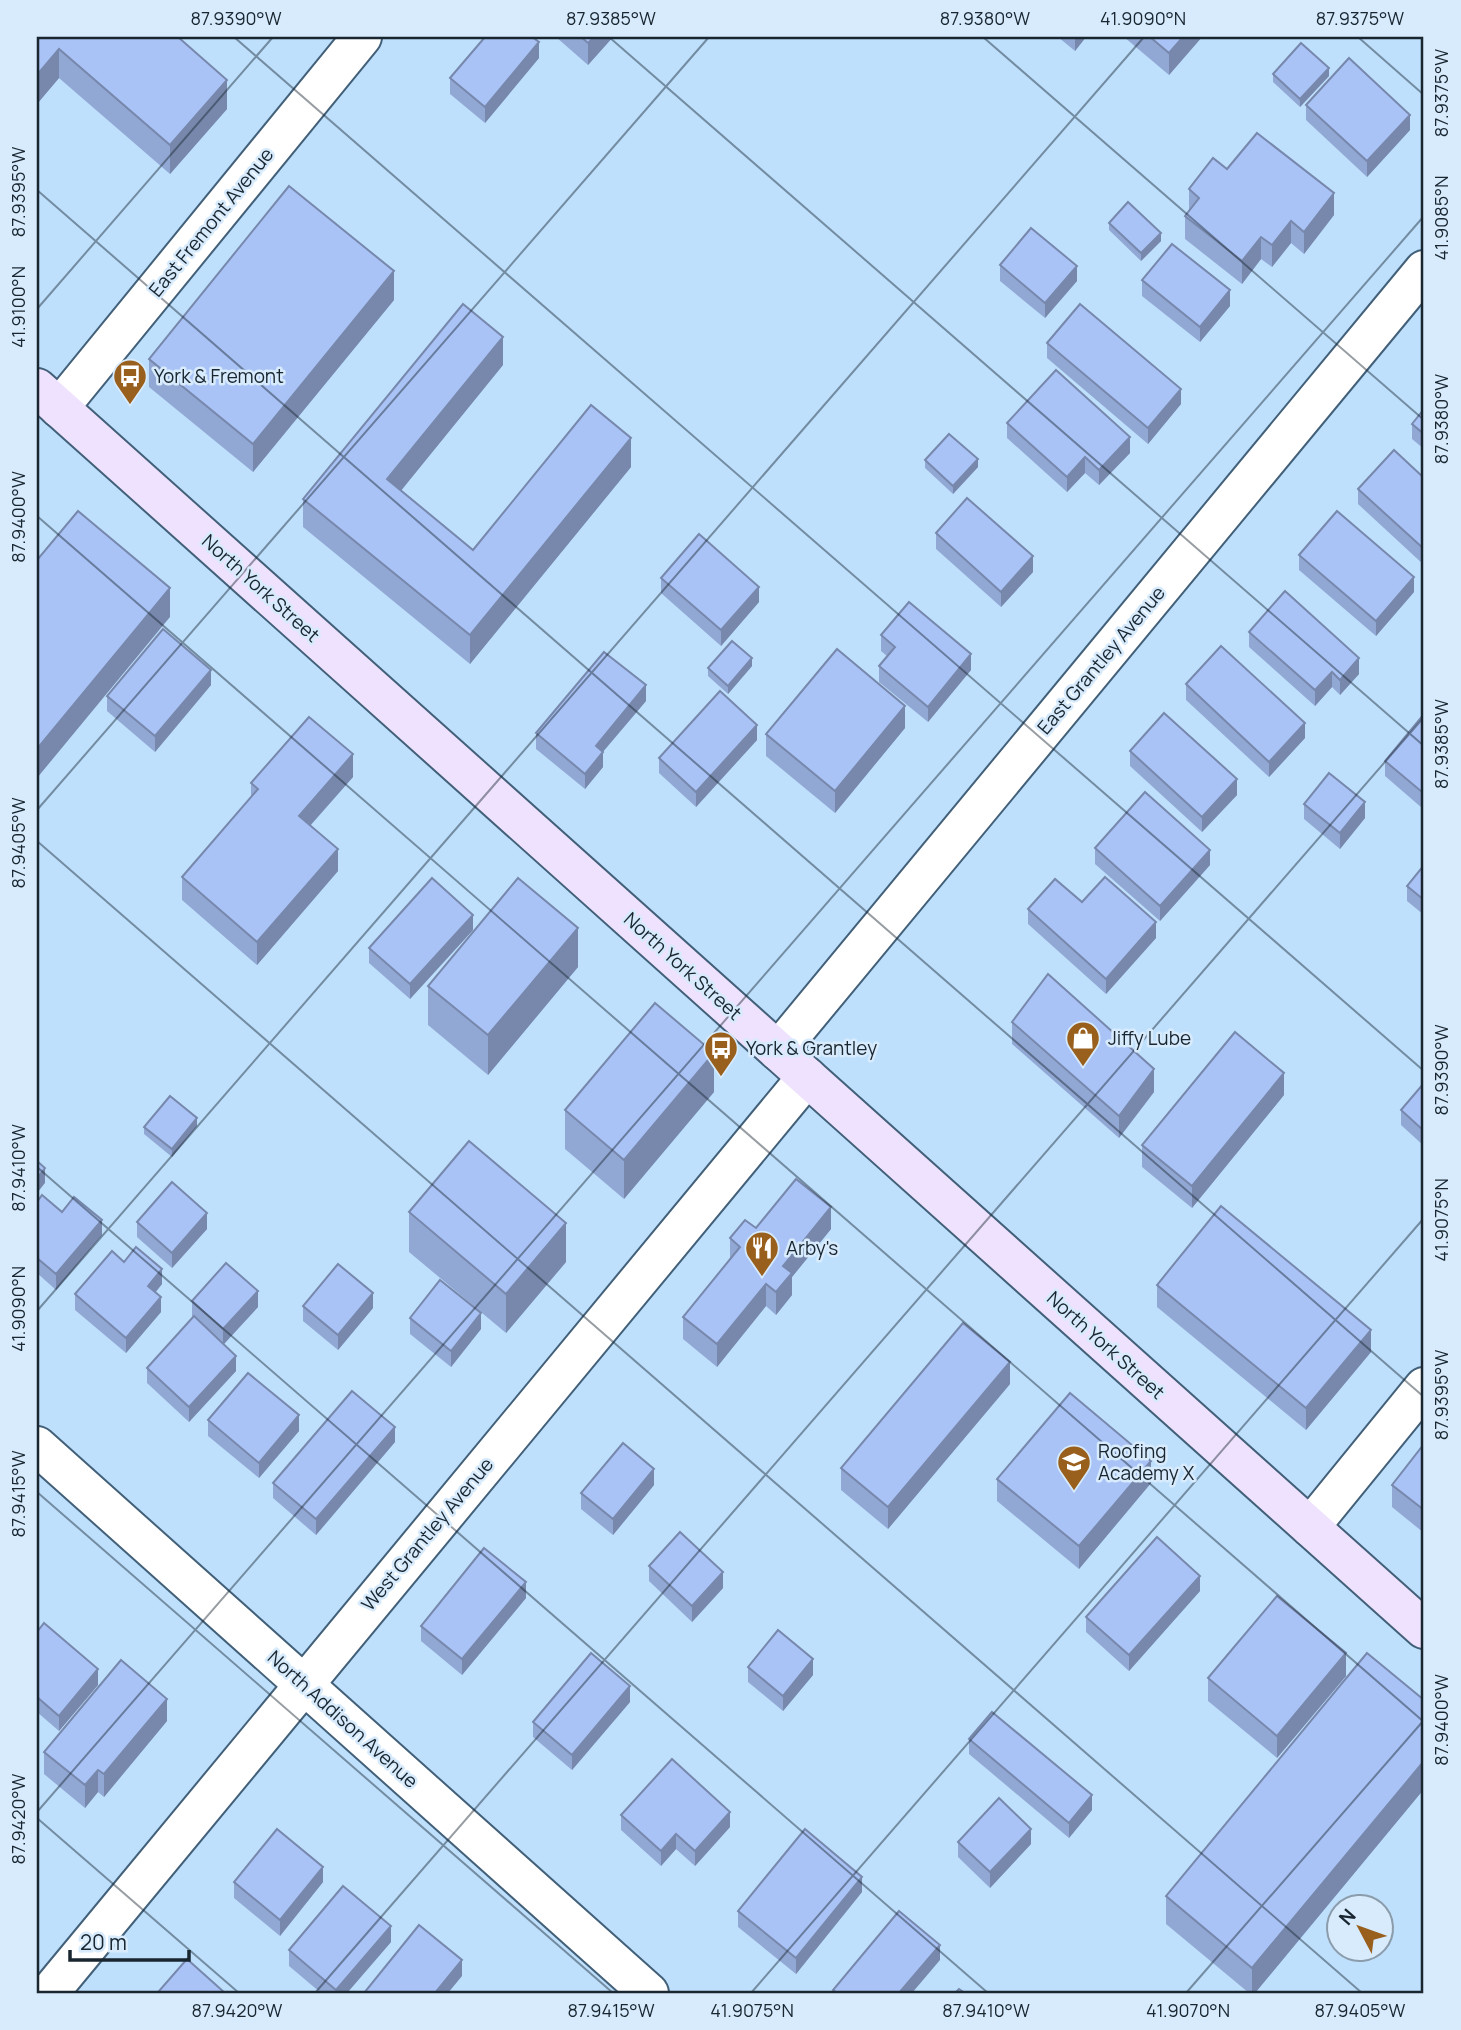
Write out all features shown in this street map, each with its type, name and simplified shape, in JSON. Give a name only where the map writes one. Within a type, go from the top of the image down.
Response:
[{"type":"main road","name":"North York Street","points":[[48,398],[1424,1629]]},
{"type":"street","name":"East Fremont Avenue","points":[[48,398],[362,37]]},
{"type":"street","name":"East Grantley Avenue","points":[[778,1051],[1424,270]]},
{"type":"street","name":"West Grantley Avenue","points":[[49,1993],[807,1077]]},
{"type":"street","points":[[1310,1527],[1424,1387]]},
{"type":"street","name":"North Addison Avenue","points":[[37,1446],[649,1993]]},
{"type":"building","points":[[37,37],[178,37],[227,80],[170,145],[59,49],[37,75]]},
{"type":"building","points":[[485,37],[532,37],[539,42],[485,107],[450,78]]},
{"type":"building","points":[[581,37],[594,37],[588,43]]},
{"type":"building","points":[[1150,37],[1183,37],[1169,53]]},
{"type":"building","points":[[1301,43],[1329,68],[1300,99],[1273,74]]},
{"type":"building","points":[[1349,58],[1410,115],[1367,161],[1306,105]]},
{"type":"building","points":[[1257,133],[1334,193],[1304,232],[1291,221],[1272,245],[1261,237],[1242,261],[1185,216],[1199,198],[1189,189],[1213,158],[1227,169]]},
{"type":"building","points":[[289,186],[394,271],[253,444],[149,359]]},
{"type":"building","points":[[1128,202],[1161,233],[1141,253],[1109,223]]},
{"type":"building","points":[[1031,228],[1077,266],[1045,303],[1000,265]]},
{"type":"building","points":[[1172,244],[1230,290],[1200,327],[1142,280]]},
{"type":"building","points":[[463,304],[503,337],[387,479],[473,550],[591,405],[631,438],[470,635],[303,499]]},
{"type":"building","points":[[1080,304],[1181,389],[1148,428],[1047,343]]},
{"type":"building","points":[[1056,370],[1130,437],[1099,470],[1085,457],[1067,477],[1007,423]]},
{"type":"building","points":[[1424,409],[1424,434],[1412,424]]},
{"type":"building","points":[[949,434],[978,459],[953,486],[925,460]]},
{"type":"building","points":[[1394,450],[1424,478],[1424,549],[1358,489]]},
{"type":"building","points":[[967,498],[1033,556],[1001,592],[936,533]]},
{"type":"building","points":[[78,511],[170,588],[37,749],[37,560]]},
{"type":"building","points":[[1337,511],[1414,577],[1376,621],[1299,555]]},
{"type":"building","points":[[699,534],[759,587],[721,630],[661,578]]},
{"type":"building","points":[[1285,591],[1359,658],[1340,680],[1332,672],[1315,690],[1249,632]]},
{"type":"building","points":[[909,602],[971,654],[928,707],[879,666],[895,647],[881,635]]},
{"type":"building","points":[[163,629],[211,670],[155,736],[107,696]]},
{"type":"building","points":[[732,641],[752,658],[728,686],[708,668]]},
{"type":"building","points":[[1221,646],[1305,723],[1269,762],[1186,684]]},
{"type":"building","points":[[837,649],[905,706],[835,791],[766,734]]},
{"type":"building","points":[[604,652],[646,685],[596,746],[603,752],[585,774],[536,733]]},
{"type":"building","points":[[720,691],[757,725],[696,792],[659,758]]},
{"type":"building","points":[[1164,713],[1237,779],[1202,817],[1130,751]]},
{"type":"building","points":[[1424,714],[1424,790],[1422,792],[1385,761]]},
{"type":"building","points":[[309,717],[353,754],[299,816],[338,849],[257,942],[182,877],[258,789],[251,783]]},
{"type":"building","points":[[1329,773],[1365,802],[1340,833],[1304,804]]},
{"type":"building","points":[[1145,792],[1210,850],[1160,906],[1095,848]]},
{"type":"building","points":[[1424,865],[1424,900],[1407,886]]},
{"type":"building","points":[[1105,877],[1156,922],[1106,979],[1028,909],[1055,879],[1082,902]]},
{"type":"building","points":[[432,878],[473,915],[410,984],[369,948]]},
{"type":"building","points":[[518,878],[578,928],[488,1035],[428,986]]},
{"type":"building","name":"Jiffy Lube","points":[[1048,974],[1154,1069],[1119,1116],[1012,1022]]},
{"type":"building","points":[[655,1003],[714,1053],[624,1160],[565,1110]]},
{"type":"building","points":[[1235,1032],[1284,1073],[1192,1186],[1142,1145]]},
{"type":"building","points":[[1424,1083],[1424,1131],[1401,1110]]},
{"type":"building","points":[[170,1096],[197,1118],[172,1149],[144,1127]]},
{"type":"building","points":[[469,1141],[566,1223],[506,1294],[409,1212]]},
{"type":"building","points":[[37,1161],[45,1168],[37,1178]]},
{"type":"building","name":"Arby's","points":[[796,1179],[831,1207],[783,1266],[792,1273],[776,1292],[766,1284],[717,1344],[683,1317],[740,1247],[730,1238],[745,1220],[756,1228]]},
{"type":"building","points":[[172,1182],[207,1213],[172,1253],[137,1222]]},
{"type":"building","points":[[42,1195],[62,1212],[74,1197],[102,1220],[56,1274],[37,1258],[37,1202]]},
{"type":"building","points":[[1221,1206],[1371,1330],[1306,1408],[1157,1285]]},
{"type":"building","points":[[136,1247],[162,1269],[148,1286],[161,1297],[126,1338],[75,1294],[112,1251],[124,1262]]},
{"type":"building","points":[[226,1263],[258,1291],[223,1329],[192,1301]]},
{"type":"building","points":[[338,1264],[373,1293],[338,1335],[303,1306]]},
{"type":"building","points":[[440,1280],[481,1313],[451,1351],[410,1318]]},
{"type":"building","points":[[194,1316],[236,1356],[189,1407],[147,1368]]},
{"type":"building","points":[[963,1323],[1010,1362],[888,1507],[841,1468]]},
{"type":"building","points":[[248,1373],[299,1415],[259,1463],[208,1420]]},
{"type":"building","points":[[352,1391],[395,1427],[316,1519],[273,1483]]},
{"type":"building","name":"Roofing Academy X","points":[[1070,1393],[1151,1461],[1079,1546],[997,1479]]},
{"type":"building","points":[[623,1443],[654,1469],[613,1519],[581,1493]]},
{"type":"building","points":[[1424,1444],[1424,1510],[1392,1485]]},
{"type":"building","points":[[680,1532],[723,1572],[692,1606],[649,1566]]},
{"type":"building","points":[[1157,1537],[1200,1576],[1129,1655],[1086,1617]]},
{"type":"building","points":[[484,1548],[526,1582],[462,1659],[421,1626]]},
{"type":"building","points":[[1277,1596],[1346,1653],[1277,1736],[1208,1678]]},
{"type":"building","points":[[44,1623],[98,1669],[59,1716],[37,1697],[37,1632]]},
{"type":"building","points":[[778,1630],[813,1659],[783,1696],[748,1667]]},
{"type":"building","points":[[591,1653],[630,1686],[572,1755],[533,1722]]},
{"type":"building","points":[[1367,1653],[1424,1700],[1424,1761],[1252,1968],[1166,1896]]},
{"type":"building","points":[[121,1660],[167,1699],[104,1774],[98,1770],[85,1785],[44,1752]]},
{"type":"building","points":[[992,1712],[1092,1795],[1069,1823],[969,1739]]},
{"type":"building","points":[[672,1759],[730,1812],[695,1851],[676,1834],[661,1851],[621,1815]]},
{"type":"building","points":[[999,1798],[1031,1829],[990,1872],[958,1842]]},
{"type":"building","points":[[277,1829],[323,1867],[280,1920],[234,1882]]},
{"type":"building","points":[[805,1829],[862,1877],[796,1958],[738,1911]]},
{"type":"building","points":[[343,1886],[391,1926],[336,1990],[289,1950]]},
{"type":"building","points":[[899,1911],[940,1945],[899,1993],[837,1993],[833,1990]]},
{"type":"building","points":[[419,1925],[462,1960],[435,1993],[364,1993]]},
{"type":"building","points":[[187,1959],[225,1993],[159,1991]]},
{"type":"place","name":"York & Fremont","points":[[130,406]]},
{"type":"place","name":"Jiffy Lube","points":[[1083,1068]]},
{"type":"place","name":"York & Grantley","points":[[721,1078]]},
{"type":"place","name":"Arby's","points":[[762,1278]]},
{"type":"place","name":"Roofing Academy X","points":[[1074,1492]]}]
